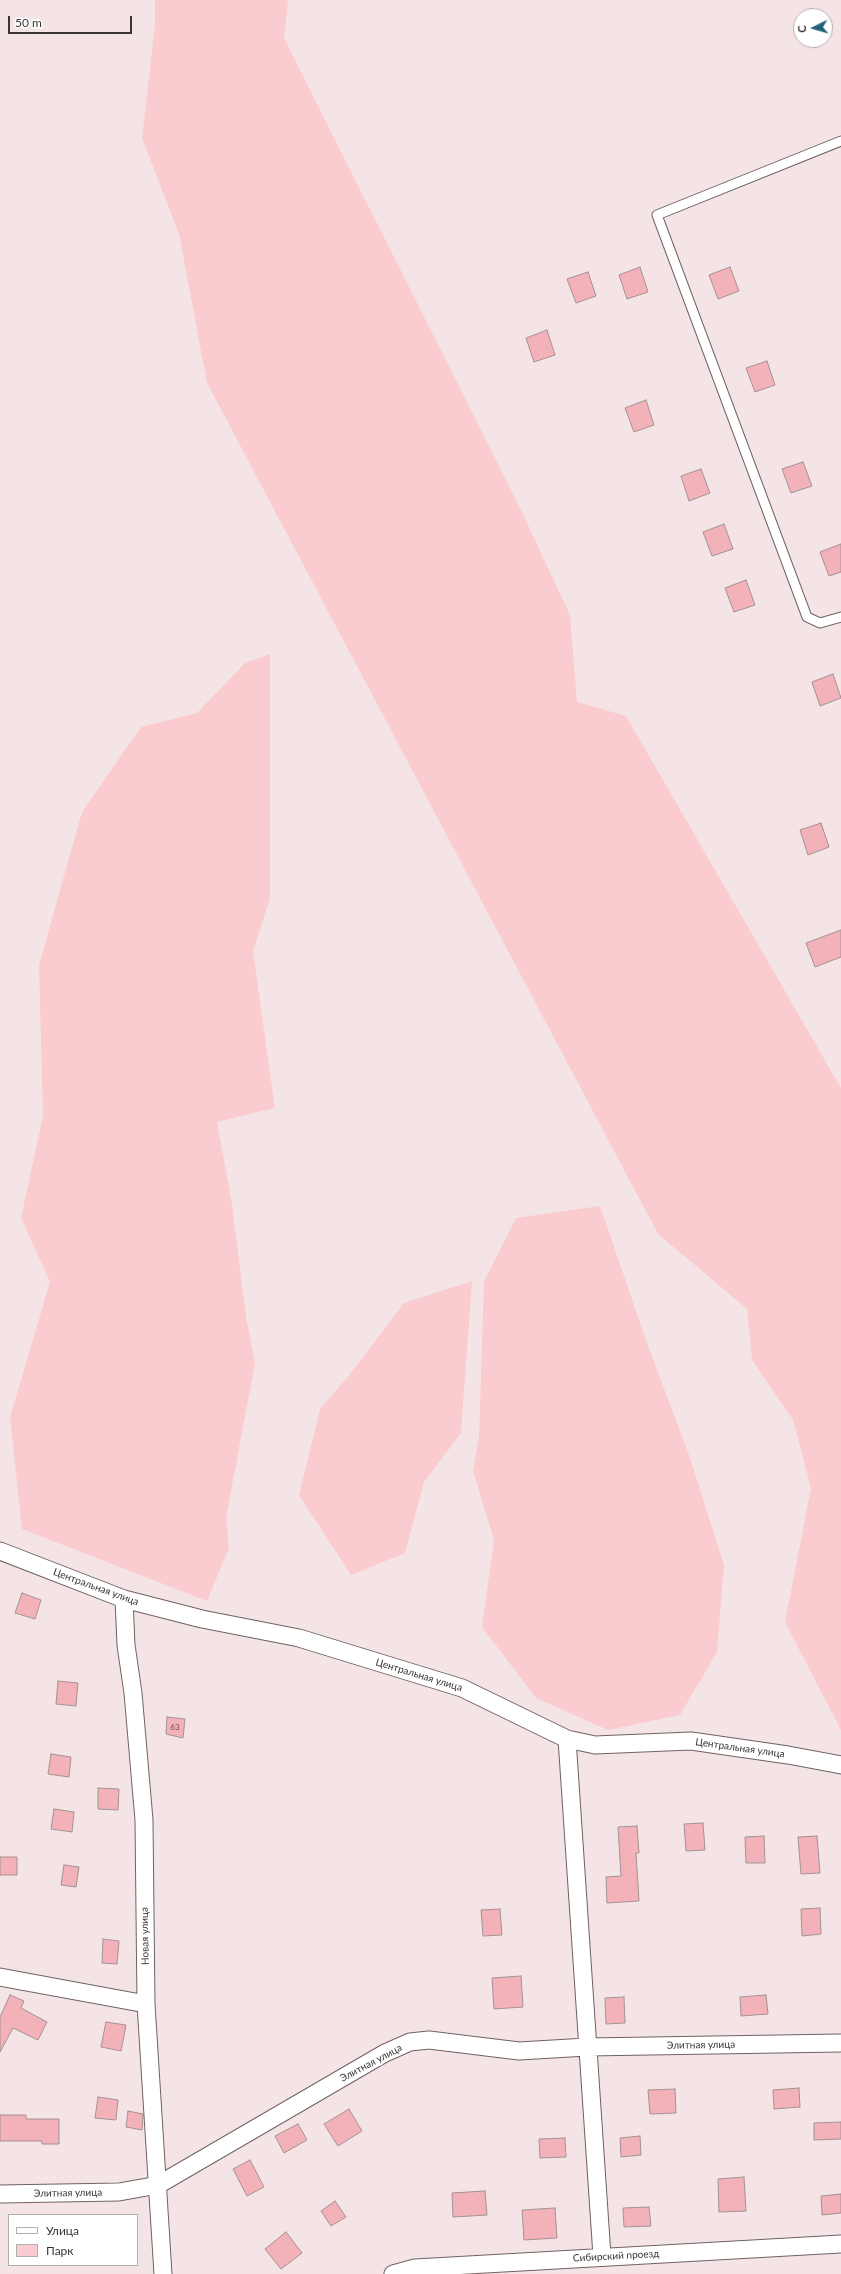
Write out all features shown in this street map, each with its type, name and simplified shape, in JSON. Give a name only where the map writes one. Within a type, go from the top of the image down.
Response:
[{"type":"street","name":"Центральная улица","points":[[0,1551],[124,1599],[202,1619],[299,1638],[462,1688],[567,1740],[595,1745],[691,1741],[788,1754],[841,1765]]},
{"type":"street","name":"Новая улица","points":[[124,1599],[126,1645],[133,1693],[144,1820],[146,2004],[163,2274]]},
{"type":"street","points":[[567,1740],[602,2256]]},
{"type":"street","points":[[0,1977],[146,2004]]},
{"type":"street","name":"Элитная улица","points":[[0,2194],[119,2192],[158,2185],[385,2053],[410,2042],[429,2040],[519,2051],[587,2047],[841,2043]]},
{"type":"street","name":"Сибирский проезд","points":[[393,2274],[414,2268],[602,2256],[841,2244]]},
{"type":"lane","points":[[841,141],[657,215],[807,618],[820,623],[841,617]]},
{"type":"green space","points":[[155,0],[288,0],[284,38],[520,508],[570,615],[577,702],[626,716],[841,1088],[841,1730],[785,1622],[811,1488],[793,1420],[752,1360],[747,1309],[658,1234],[207,383],[179,234],[142,138],[155,24]]},
{"type":"green space","points":[[270,654],[270,899],[253,951],[275,1108],[217,1122],[232,1204],[246,1317],[255,1363],[226,1518],[229,1548],[207,1601],[22,1529],[10,1417],[50,1282],[21,1218],[43,1116],[39,965],[82,812],[141,727],[197,713],[245,663]]},
{"type":"green space","points":[[600,1206],[647,1343],[689,1455],[724,1565],[717,1652],[680,1715],[608,1730],[536,1698],[482,1627],[494,1540],[473,1471],[479,1437],[484,1281],[516,1218]]},
{"type":"green space","points":[[472,1281],[461,1433],[424,1482],[405,1553],[351,1575],[299,1495],[320,1409],[347,1378],[404,1303]]},
{"type":"building","points":[[640,267],[648,292],[627,299],[619,275]]},
{"type":"building","points":[[730,267],[739,291],[718,299],[709,275]]},
{"type":"building","points":[[588,272],[596,296],[576,303],[567,279]]},
{"type":"building","points":[[547,330],[555,355],[534,362],[526,338]]},
{"type":"building","points":[[767,361],[775,385],[755,392],[746,368]]},
{"type":"building","points":[[646,400],[654,425],[634,432],[625,408]]},
{"type":"building","points":[[803,462],[812,486],[791,493],[782,469]]},
{"type":"building","points":[[701,469],[710,493],[689,501],[681,476]]},
{"type":"building","points":[[724,524],[733,549],[712,556],[703,532]]},
{"type":"building","points":[[841,544],[841,572],[829,576],[820,552]]},
{"type":"building","points":[[746,580],[755,605],[734,612],[725,588]]},
{"type":"building","points":[[833,674],[841,698],[820,706],[812,682]]},
{"type":"building","points":[[821,823],[829,847],[808,855],[800,830]]},
{"type":"building","points":[[841,930],[841,957],[815,967],[806,943]]},
{"type":"building","points":[[22,1593],[41,1600],[35,1619],[15,1613]]},
{"type":"building","points":[[58,1681],[78,1683],[76,1706],[56,1704]]},
{"type":"building","points":[[167,1717],[185,1719],[183,1738],[166,1734]]},
{"type":"building","points":[[51,1754],[71,1757],[69,1777],[48,1774]]},
{"type":"building","points":[[98,1788],[119,1789],[118,1810],[98,1809]]},
{"type":"building","points":[[54,1809],[74,1812],[72,1832],[51,1829]]},
{"type":"building","points":[[703,1823],[705,1850],[686,1851],[684,1824]]},
{"type":"building","points":[[637,1826],[639,1853],[636,1853],[639,1901],[607,1903],[606,1877],[621,1876],[618,1827]]},
{"type":"building","points":[[764,1836],[765,1863],[746,1863],[745,1837]]},
{"type":"building","points":[[817,1836],[820,1873],[801,1874],[798,1837]]},
{"type":"building","points":[[0,1857],[17,1857],[17,1875],[0,1875]]},
{"type":"building","points":[[64,1865],[79,1867],[76,1887],[61,1885]]},
{"type":"building","points":[[820,1908],[821,1934],[802,1936],[801,1909]]},
{"type":"building","points":[[500,1909],[502,1935],[483,1936],[481,1910]]},
{"type":"building","points":[[103,1939],[119,1941],[117,1964],[102,1963]]},
{"type":"building","points":[[521,1976],[523,2007],[494,2009],[492,1978]]},
{"type":"building","points":[[10,1995],[24,2001],[21,2008],[47,2022],[38,2040],[13,2028],[0,2052],[0,2017]]},
{"type":"building","points":[[766,1995],[768,2014],[741,2016],[740,1997]]},
{"type":"building","points":[[624,1997],[625,2023],[606,2024],[605,1998]]},
{"type":"building","points":[[106,2022],[126,2025],[121,2051],[101,2047]]},
{"type":"building","points":[[799,2088],[800,2107],[774,2109],[773,2090]]},
{"type":"building","points":[[675,2089],[676,2113],[650,2114],[648,2090]]},
{"type":"building","points":[[98,2097],[118,2100],[116,2120],[95,2118]]},
{"type":"building","points":[[349,2109],[362,2131],[338,2146],[324,2124]]},
{"type":"building","points":[[128,2111],[143,2114],[142,2130],[126,2127]]},
{"type":"building","points":[[0,2115],[26,2115],[26,2119],[59,2119],[59,2144],[42,2144],[42,2141],[0,2141]]},
{"type":"building","points":[[841,2122],[841,2139],[814,2140],[814,2123]]},
{"type":"building","points":[[298,2124],[307,2140],[284,2153],[275,2136]]},
{"type":"building","points":[[640,2136],[641,2155],[621,2157],[620,2138]]},
{"type":"building","points":[[565,2138],[566,2157],[540,2158],[539,2139]]},
{"type":"building","points":[[250,2160],[264,2187],[247,2196],[233,2169]]},
{"type":"building","points":[[744,2177],[746,2211],[719,2212],[718,2179]]},
{"type":"building","points":[[485,2191],[487,2215],[453,2217],[452,2193]]},
{"type":"building","points":[[841,2194],[841,2213],[822,2215],[821,2196]]},
{"type":"building","points":[[335,2201],[346,2217],[331,2226],[321,2211]]},
{"type":"building","points":[[649,2207],[651,2226],[624,2227],[623,2208]]},
{"type":"building","points":[[555,2208],[557,2238],[524,2240],[522,2210]]},
{"type":"building","points":[[286,2232],[302,2253],[281,2269],[265,2249]]}]
